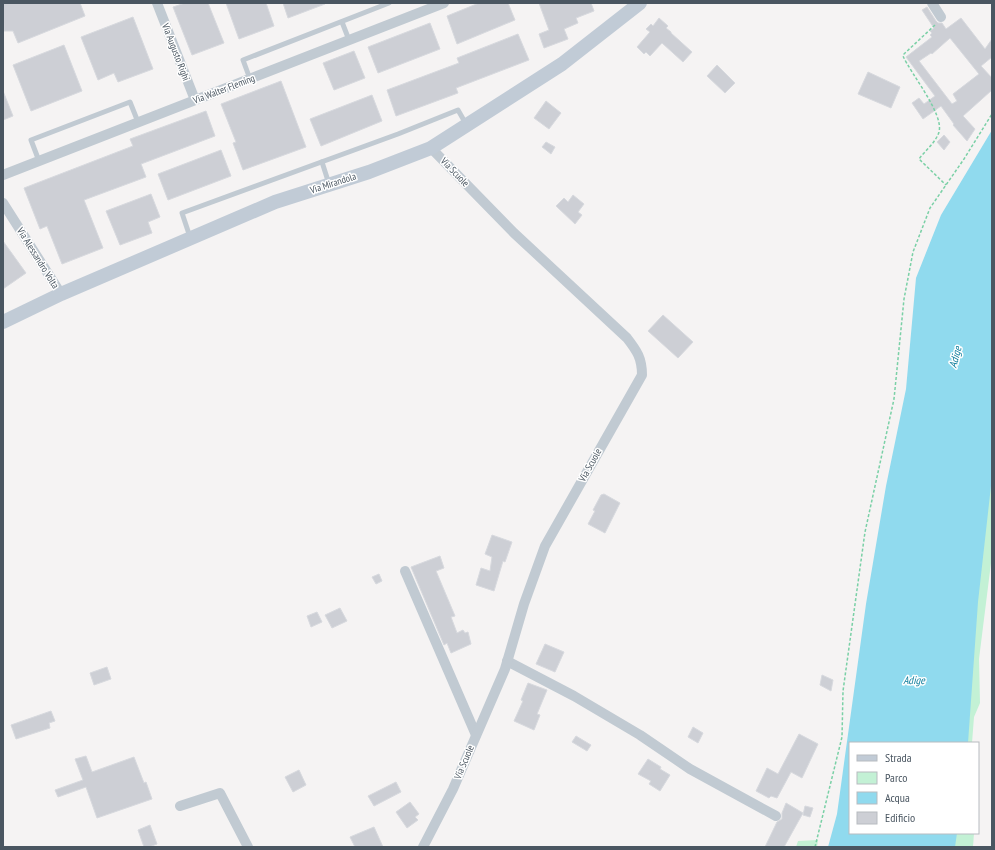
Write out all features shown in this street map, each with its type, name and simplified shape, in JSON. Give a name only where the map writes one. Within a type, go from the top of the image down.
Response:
[{"type":"street","name":"Via Augusto Righi","points":[[157,3],[195,100]]},
{"type":"street","name":"Via Walter Fleming","points":[[3,175],[444,3]]},
{"type":"street","name":"Via Mirandola","points":[[3,322],[61,294],[275,202],[369,172],[431,148],[562,64],[640,3]]},
{"type":"street","points":[[932,3],[941,17]]},
{"type":"street","name":"Via Scuole","points":[[423,847],[453,789],[507,661],[524,604],[545,546],[642,374],[642,364],[637,350],[626,338],[514,233],[431,148]]},
{"type":"street","name":"Via Alessandro Volta","points":[[3,203],[61,294]]},
{"type":"street","points":[[405,571],[476,735]]},
{"type":"street","points":[[507,661],[574,696],[640,735],[690,769],[776,816]]},
{"type":"street","points":[[180,806],[220,793],[248,847]]},
{"type":"lane","points":[[250,79],[243,60],[389,3]]},
{"type":"lane","points":[[342,22],[349,40]]},
{"type":"lane","points":[[39,161],[32,140],[130,102],[138,122]]},
{"type":"lane","points":[[191,238],[182,214],[398,134],[458,110],[466,125]]},
{"type":"lane","points":[[322,162],[329,185]]},
{"type":"path","points":[[941,17],[941,19],[903,56],[940,123],[936,138],[919,159],[946,185]]},
{"type":"path","points":[[814,847],[842,738],[843,691],[864,540],[894,399],[904,298],[913,252],[930,208],[992,114]]},
{"type":"green space","points":[[992,448],[992,555],[979,659],[980,703],[974,717],[972,742],[956,742]]},
{"type":"green space","points":[[947,834],[974,834],[973,847],[945,847]]},
{"type":"green space","points":[[818,840],[817,847],[796,847],[798,841]]},
{"type":"water","name":"Adige","points":[[992,130],[992,477],[978,602],[968,742],[849,742],[849,834],[957,834],[955,847],[828,847],[837,814],[866,604],[886,486],[906,389],[916,278],[941,215]]},
{"type":"building","points":[[3,3],[80,3],[85,16],[18,43],[13,31],[4,31]]},
{"type":"building","points":[[185,3],[208,3],[224,43],[192,55],[173,7]]},
{"type":"building","points":[[226,3],[266,3],[274,26],[239,39]]},
{"type":"building","points":[[283,3],[325,3],[325,4],[288,18]]},
{"type":"building","points":[[479,3],[508,3],[515,20],[457,44],[447,16]]},
{"type":"building","points":[[539,3],[591,3],[594,11],[576,18],[578,23],[564,29],[568,39],[544,48],[539,34],[549,30]]},
{"type":"building","points":[[927,7],[936,21],[938,23],[942,23],[946,29],[961,18],[985,49],[992,39],[992,57],[981,66],[992,78],[992,90],[963,116],[975,129],[967,141],[953,125],[954,124],[941,106],[923,119],[912,103],[919,98],[924,104],[935,96],[906,57],[932,37],[930,35],[932,33],[930,31],[934,28],[922,10]],"holes":[[[950,38],[979,74],[953,94],[957,101],[952,104],[919,61],[931,53],[932,54]]]},
{"type":"building","points":[[133,17],[153,69],[118,82],[114,73],[98,80],[81,37]]},
{"type":"building","points":[[659,18],[668,26],[666,28],[692,52],[683,62],[662,43],[650,56],[646,52],[644,54],[637,47],[650,32],[646,29],[651,24],[653,26]]},
{"type":"building","points":[[430,23],[440,49],[378,73],[368,47]]},
{"type":"building","points":[[518,34],[529,60],[456,88],[458,93],[396,116],[387,90],[459,63],[457,58]]},
{"type":"building","points":[[64,45],[82,91],[31,111],[13,65]]},
{"type":"building","points":[[354,51],[365,78],[334,90],[323,63]]},
{"type":"building","points":[[717,65],[735,83],[725,93],[707,76]]},
{"type":"building","points":[[868,72],[900,87],[891,108],[858,94]]},
{"type":"building","points":[[281,81],[306,147],[243,170],[233,143],[236,142],[221,104]]},
{"type":"building","points":[[3,91],[13,116],[3,120]]},
{"type":"building","points":[[372,95],[382,121],[321,146],[310,119]]},
{"type":"building","points":[[546,101],[561,113],[549,129],[534,118]]},
{"type":"building","points":[[206,111],[215,136],[141,164],[146,177],[84,200],[103,248],[62,264],[47,226],[40,229],[24,188],[133,146],[130,139]]},
{"type":"building","points":[[944,135],[950,142],[944,150],[937,142]]},
{"type":"building","points":[[546,142],[555,147],[551,154],[542,147]]},
{"type":"building","points":[[221,150],[231,176],[168,200],[158,174]]},
{"type":"building","points":[[151,194],[160,217],[148,222],[152,233],[120,245],[106,211]]},
{"type":"building","points":[[573,195],[584,204],[578,212],[582,215],[575,224],[556,206],[564,198],[568,202]]},
{"type":"building","points":[[3,241],[26,273],[3,289]]},
{"type":"building","points":[[663,315],[693,342],[678,358],[648,331]]},
{"type":"building","points":[[604,494],[620,503],[605,533],[588,524],[601,495]]},
{"type":"building","points":[[492,535],[512,542],[505,562],[503,561],[494,591],[476,585],[481,568],[490,571],[492,557],[485,554]]},
{"type":"building","points":[[440,556],[444,568],[436,571],[455,616],[451,617],[457,633],[463,630],[465,633],[468,632],[471,644],[451,653],[447,643],[444,645],[411,567]]},
{"type":"building","points":[[379,574],[382,581],[376,584],[372,577]]},
{"type":"building","points":[[340,608],[347,621],[332,628],[325,615]]},
{"type":"building","points":[[317,612],[322,622],[311,627],[307,616]]},
{"type":"building","points":[[545,644],[564,652],[555,672],[536,664]]},
{"type":"building","points":[[107,667],[111,679],[94,685],[90,673]]},
{"type":"building","points":[[822,675],[833,680],[831,691],[820,685]]},
{"type":"building","points":[[528,683],[547,690],[537,714],[540,715],[534,730],[514,721],[523,701],[521,700]]},
{"type":"building","points":[[51,711],[55,721],[49,723],[50,728],[16,739],[11,725]]},
{"type":"building","points":[[693,727],[703,733],[698,743],[688,737]]},
{"type":"building","points":[[799,734],[818,744],[802,778],[791,772],[777,798],[771,796],[769,798],[756,791],[767,768],[778,774]]},
{"type":"building","points":[[576,736],[591,745],[587,751],[572,742]]},
{"type":"building","points":[[86,756],[92,772],[134,757],[152,799],[97,818],[86,787],[58,797],[55,790],[83,780],[75,759]]},
{"type":"building","points":[[648,759],[670,775],[660,791],[649,784],[651,781],[638,774]]},
{"type":"building","points":[[299,770],[306,785],[293,792],[285,777]]},
{"type":"building","points":[[396,782],[401,792],[374,806],[368,796]]},
{"type":"building","points":[[410,802],[419,814],[415,817],[418,820],[407,828],[396,812]]},
{"type":"building","points":[[786,803],[803,813],[784,847],[765,847],[777,822],[782,819],[782,813]]},
{"type":"building","points":[[805,806],[813,808],[810,817],[803,815]]},
{"type":"building","points":[[150,825],[157,844],[144,847],[138,830]]},
{"type":"building","points":[[374,827],[383,847],[355,847],[350,837]]}]
